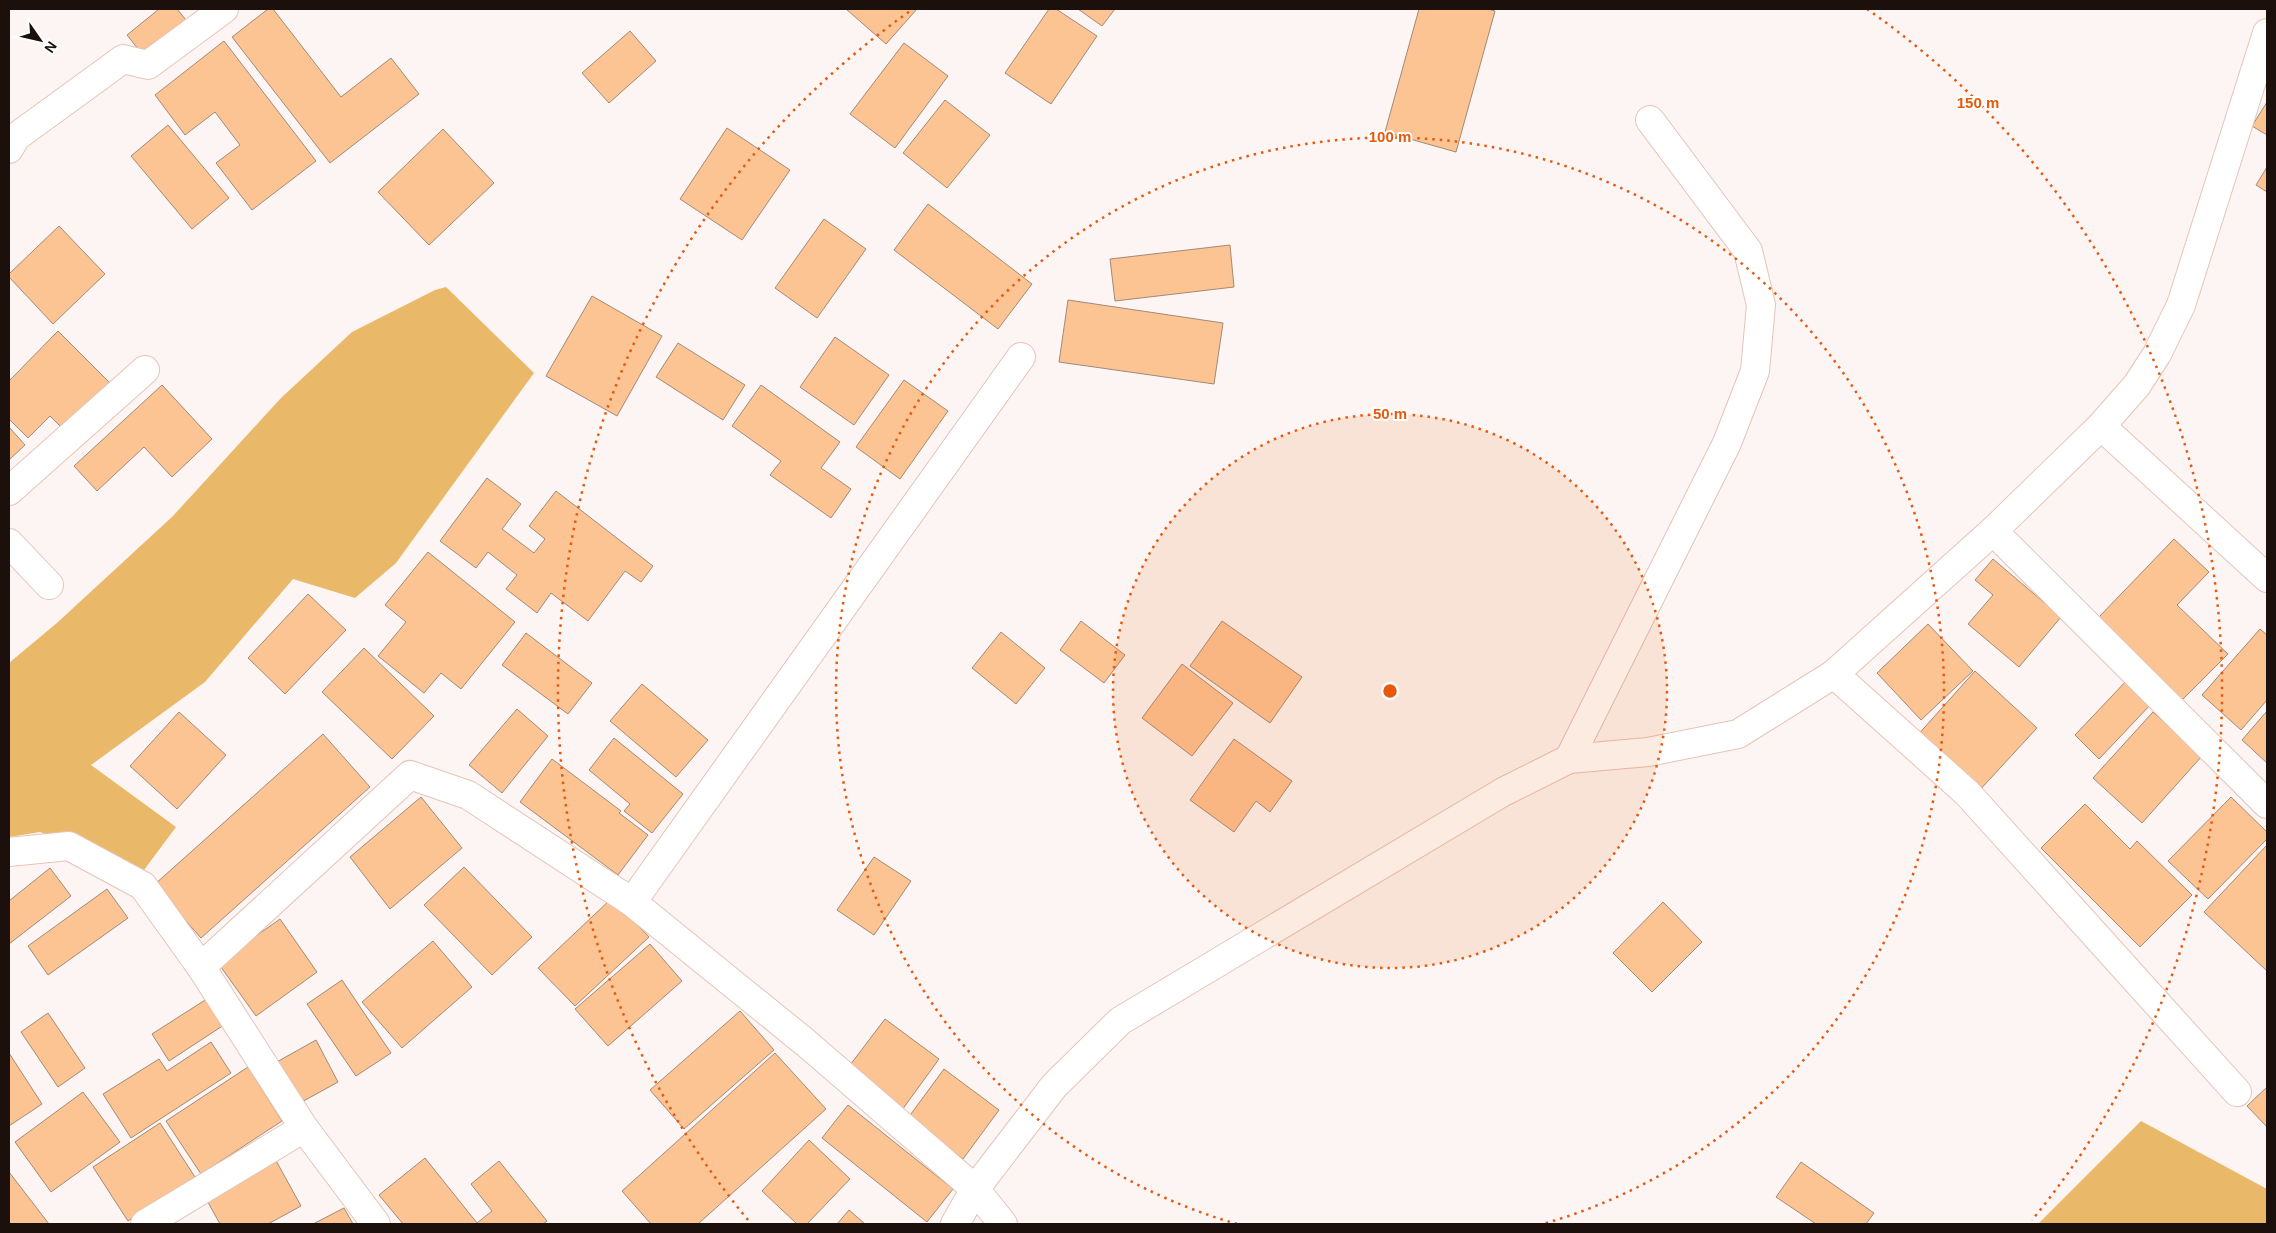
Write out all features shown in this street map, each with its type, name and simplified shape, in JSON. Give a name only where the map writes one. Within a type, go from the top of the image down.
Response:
[{"type":"street","points":[[9,149],[16,137],[123,59],[148,65],[224,9]]},
{"type":"street","points":[[954,1224],[975,1188],[1054,1086],[1120,1021],[1503,792],[1569,759],[1648,752],[1738,734],[1834,674],[1993,531],[2101,426],[2137,385],[2158,354],[2181,305],[2267,33]]},
{"type":"street","points":[[1569,759],[1727,443],[1755,371],[1761,305],[1748,251],[1650,120]]},
{"type":"street","points":[[632,902],[1021,357]]},
{"type":"street","points":[[9,491],[146,370]]},
{"type":"street","points":[[2101,426],[2267,578]]},
{"type":"street","points":[[1993,531],[2267,804]]},
{"type":"street","points":[[9,543],[49,585]]},
{"type":"street","points":[[1834,674],[1967,793],[2237,1092]]},
{"type":"street","points":[[202,967],[410,775],[468,795],[632,902],[806,1044],[975,1188],[1003,1224]]},
{"type":"street","points":[[9,852],[69,846],[143,886],[202,967],[304,1128],[376,1224]]},
{"type":"street","points":[[145,1224],[304,1128]]},
{"type":"shaded area","points":[[446,287],[534,373],[396,563],[355,598],[293,579],[205,682],[91,765],[176,827],[144,870],[40,832],[9,837],[9,663],[58,622],[173,516],[281,398],[352,332],[435,290]]},
{"type":"shaded area","points":[[2141,1121],[2267,1189],[2267,1224],[2038,1224]]},
{"type":"building","points":[[159,9],[177,9],[190,25],[147,60],[127,35]]},
{"type":"building","points":[[268,9],[273,9],[341,97],[391,58],[419,94],[330,163],[232,37]]},
{"type":"building","points":[[846,9],[917,9],[886,44]]},
{"type":"building","points":[[1049,9],[1056,9],[1097,36],[1051,104],[1005,73]]},
{"type":"building","points":[[1078,9],[1115,9],[1102,26]]},
{"type":"building","points":[[1419,9],[1488,9],[1495,11],[1456,152],[1385,132]]},
{"type":"building","points":[[630,31],[656,61],[609,103],[582,73]]},
{"type":"building","points":[[224,41],[316,161],[252,210],[216,163],[240,145],[215,112],[185,135],[155,95]]},
{"type":"building","points":[[904,43],[948,76],[895,148],[850,114]]},
{"type":"building","points":[[945,100],[990,135],[947,188],[903,153]]},
{"type":"building","points":[[2267,102],[2267,135],[2252,126]]},
{"type":"building","points":[[168,125],[229,198],[192,229],[131,156]]},
{"type":"building","points":[[727,128],[790,170],[742,240],[680,199]]},
{"type":"building","points":[[443,129],[494,183],[429,245],[378,192]]},
{"type":"building","points":[[2267,167],[2267,192],[2256,185]]},
{"type":"building","points":[[928,204],[1032,284],[998,329],[894,250]]},
{"type":"building","points":[[824,219],[866,249],[817,318],[775,288]]},
{"type":"building","points":[[59,226],[105,274],[53,324],[9,277],[9,274]]},
{"type":"building","points":[[1230,245],[1234,287],[1115,301],[1110,259]]},
{"type":"building","points":[[592,296],[662,336],[617,416],[546,376]]},
{"type":"building","points":[[1068,300],[1223,323],[1214,384],[1059,362]]},
{"type":"building","points":[[58,331],[112,385],[66,432],[50,416],[28,438],[9,419],[9,381]]},
{"type":"building","points":[[835,337],[889,375],[854,425],[800,387]]},
{"type":"building","points":[[678,343],[745,385],[723,420],[656,377]]},
{"type":"building","points":[[904,380],[948,411],[900,479],[856,447]]},
{"type":"building","points":[[162,385],[212,439],[172,477],[144,447],[97,491],[74,466]]},
{"type":"building","points":[[761,385],[840,442],[821,468],[851,489],[831,518],[770,475],[781,461],[732,426]]},
{"type":"building","points":[[9,427],[25,445],[9,460]]},
{"type":"building","points":[[487,478],[521,504],[502,529],[534,553],[545,539],[529,526],[556,491],[653,566],[641,582],[625,571],[588,621],[551,593],[537,613],[506,589],[517,575],[488,552],[476,568],[440,541]]},
{"type":"building","points":[[2174,539],[2209,572],[2177,605],[2228,654],[2182,700],[2098,618]]},
{"type":"building","points":[[428,552],[515,622],[461,689],[441,673],[424,693],[378,656],[406,622],[385,605]]},
{"type":"building","points":[[1993,559],[2061,617],[2019,667],[1968,624],[1993,595],[1975,580]]},
{"type":"building","points":[[308,594],[346,630],[285,694],[248,658]]},
{"type":"building","points":[[1081,621],[1125,655],[1104,683],[1060,650]]},
{"type":"building","points":[[1222,621],[1302,677],[1270,723],[1190,666]]},
{"type":"building","points":[[1928,624],[1973,671],[1921,720],[1877,673]]},
{"type":"building","points":[[2260,629],[2267,635],[2267,700],[2241,730],[2202,695]]},
{"type":"building","points":[[1001,632],[1045,668],[1016,704],[972,668]]},
{"type":"building","points":[[526,633],[592,683],[568,714],[502,665]]},
{"type":"building","points":[[364,648],[434,716],[392,759],[322,692]]},
{"type":"building","points":[[1182,664],[1233,703],[1192,756],[1142,718]]},
{"type":"building","points":[[1975,671],[2037,728],[1977,793],[1916,737]]},
{"type":"building","points":[[2129,678],[2153,702],[2099,759],[2075,735]]},
{"type":"building","points":[[642,684],[708,740],[676,777],[610,721]]},
{"type":"building","points":[[517,709],[548,736],[502,793],[469,765]]},
{"type":"building","points":[[2267,711],[2267,763],[2242,740]]},
{"type":"building","points":[[179,712],[226,755],[177,809],[130,766]]},
{"type":"building","points":[[2153,712],[2202,756],[2142,823],[2093,778]]},
{"type":"building","points":[[323,734],[370,787],[201,938],[154,885]]},
{"type":"building","points":[[614,738],[683,794],[652,833],[624,811],[630,804],[589,770]]},
{"type":"building","points":[[1234,739],[1292,781],[1270,812],[1256,801],[1234,832],[1190,800]]},
{"type":"building","points":[[552,759],[621,811],[619,813],[648,835],[618,875],[520,802]]},
{"type":"building","points":[[421,797],[462,848],[390,909],[350,857]]},
{"type":"building","points":[[2231,797],[2267,832],[2267,839],[2208,899],[2168,861]]},
{"type":"building","points":[[2085,804],[2130,849],[2137,841],[2192,895],[2140,947],[2041,848]]},
{"type":"building","points":[[2267,845],[2267,971],[2204,912]]},
{"type":"building","points":[[874,857],[911,881],[874,935],[837,910]]},
{"type":"building","points":[[464,867],[532,937],[492,975],[424,905]]},
{"type":"building","points":[[50,868],[71,896],[9,944],[9,901]]},
{"type":"building","points":[[107,889],[128,918],[48,975],[28,946]]},
{"type":"building","points":[[612,898],[649,937],[575,1006],[538,968]]},
{"type":"building","points":[[1663,902],[1702,942],[1652,992],[1613,953]]},
{"type":"building","points":[[280,919],[317,972],[256,1016],[218,963]]},
{"type":"building","points":[[433,941],[472,987],[402,1048],[362,1002]]},
{"type":"building","points":[[650,944],[682,981],[608,1046],[575,1009]]},
{"type":"building","points":[[342,980],[391,1053],[356,1076],[307,1004]]},
{"type":"building","points":[[213,995],[230,1021],[169,1061],[152,1034]]},
{"type":"building","points":[[740,1011],[774,1050],[684,1129],[650,1090]]},
{"type":"building","points":[[48,1013],[85,1068],[58,1087],[21,1032]]},
{"type":"building","points":[[885,1019],[939,1059],[902,1110],[847,1069]]},
{"type":"building","points":[[316,1040],[338,1082],[298,1104],[275,1063]]},
{"type":"building","points":[[211,1042],[231,1073],[131,1138],[103,1094],[159,1059],[167,1071]]},
{"type":"building","points":[[9,1053],[42,1104],[9,1126]]},
{"type":"building","points":[[775,1053],[826,1109],[698,1224],[651,1224],[622,1191]]},
{"type":"building","points":[[248,1067],[282,1121],[201,1174],[166,1121]]},
{"type":"building","points":[[944,1069],[999,1110],[963,1159],[908,1118]]},
{"type":"building","points":[[2267,1087],[2267,1127],[2247,1106]]},
{"type":"building","points":[[83,1092],[120,1142],[51,1192],[15,1142]]},
{"type":"building","points":[[848,1105],[953,1189],[927,1222],[822,1138]]},
{"type":"building","points":[[160,1123],[195,1177],[128,1221],[93,1167]]},
{"type":"building","points":[[809,1140],[850,1179],[807,1224],[797,1224],[762,1191]]},
{"type":"building","points":[[274,1157],[301,1206],[268,1224],[220,1224],[204,1195]]},
{"type":"building","points":[[425,1158],[477,1223],[492,1211],[471,1184],[499,1161],[547,1221],[543,1224],[403,1224],[379,1195]]},
{"type":"building","points":[[1801,1162],[1874,1213],[1866,1224],[1816,1224],[1776,1197]]},
{"type":"building","points":[[9,1172],[49,1224],[9,1224]]},
{"type":"building","points":[[344,1208],[353,1224],[313,1224]]},
{"type":"building","points":[[849,1210],[865,1224],[837,1224]]}]
